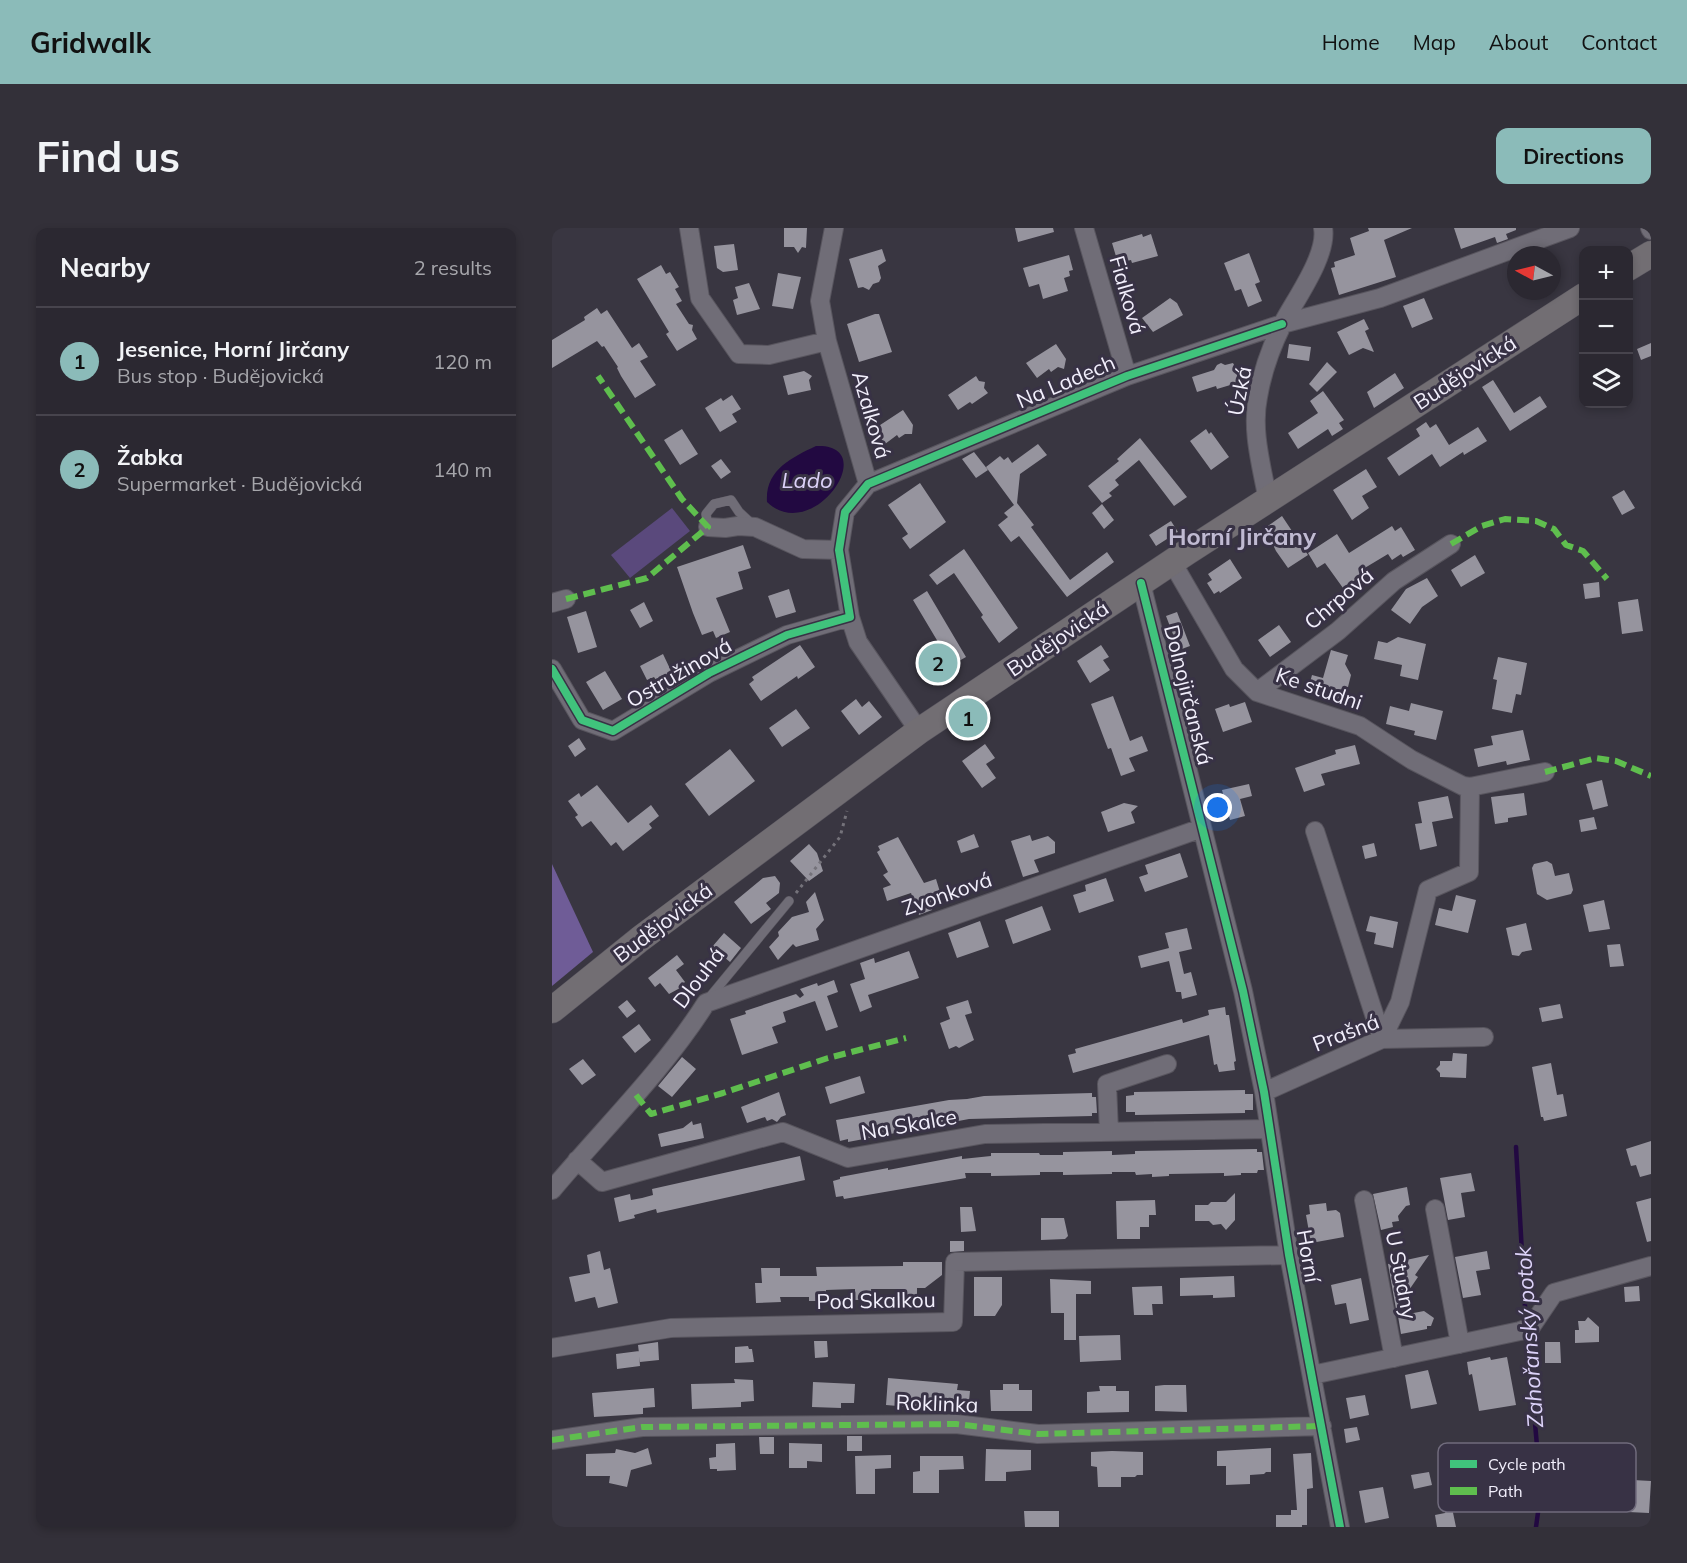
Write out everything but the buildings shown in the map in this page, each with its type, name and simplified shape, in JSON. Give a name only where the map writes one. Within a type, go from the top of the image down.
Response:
[{"type":"main road","points":[[1633,265],[1651,254]]},
{"type":"main road","name":"Budějovická","points":[[552,1010],[640,939],[920,731],[1173,562],[1579,299]]},
{"type":"street","points":[[688,228],[700,298],[739,354],[769,355],[827,341]]},
{"type":"street","name":"Azalková","points":[[834,228],[820,302],[827,341],[868,484],[845,512],[839,550],[850,617],[858,642],[920,731]]},
{"type":"street","name":"Fialková","points":[[1084,228],[1127,375]]},
{"type":"street","name":"Úzká","points":[[1268,501],[1256,429],[1258,397],[1282,324],[1304,289],[1320,251],[1323,228]]},
{"type":"street","name":"Na Ladech","points":[[868,484],[1127,375],[1282,324],[1380,298],[1570,228]]},
{"type":"street","points":[[708,527],[755,527],[803,549],[839,550]]},
{"type":"street","name":"Chrpová","points":[[1257,692],[1338,631],[1394,581],[1451,544]]},
{"type":"street","name":"Ke studni","points":[[1173,562],[1234,669],[1257,692],[1360,726],[1430,770],[1463,786],[1470,787]]},
{"type":"street","name":"Dolnojirčanská","points":[[1142,583],[1243,991]]},
{"type":"street","name":"Ostružinová","points":[[552,669],[582,720],[614,731],[709,674],[787,635],[850,617]]},
{"type":"street","points":[[1382,1039],[1400,1002],[1428,890],[1469,872],[1470,787],[1545,772]]},
{"type":"street","name":"Zvonková","points":[[706,1003],[1202,828]]},
{"type":"street","points":[[1315,831],[1382,1039]]},
{"type":"street","name":"Horní","points":[[1243,991],[1264,1092],[1289,1255],[1340,1527]]},
{"type":"street","name":"Dlouhá","points":[[552,1190],[636,1095],[693,1024],[706,1003]]},
{"type":"street","name":"Prašná","points":[[1264,1092],[1382,1039],[1484,1037]]},
{"type":"street","points":[[1108,1132],[1107,1084],[1167,1064]]},
{"type":"street","name":"Na Skalce","points":[[577,1160],[602,1182],[783,1132],[849,1158],[985,1134],[1269,1129]]},
{"type":"street","name":"U Studny","points":[[1364,1200],[1394,1358]]},
{"type":"street","points":[[1435,1209],[1460,1344]]},
{"type":"street","name":"Pod Skalkou","points":[[552,1348],[671,1328],[953,1322],[955,1262],[1289,1255]]},
{"type":"street","points":[[1312,1376],[1525,1329],[1554,1293],[1651,1266]]},
{"type":"street","name":"Roklinka","points":[[552,1440],[642,1426],[956,1424],[1038,1434],[1322,1426]]},
{"type":"lane","points":[[708,527],[706,514],[714,504],[731,500],[739,512],[755,527]]},
{"type":"lane","name":"Dlouhá","points":[[706,1003],[789,901]]},
{"type":"path","points":[[789,901],[840,837],[848,808]]},
{"type":"shaded area","points":[[672,508],[690,531],[630,578],[611,555]]},
{"type":"shaded area","points":[[552,864],[593,952],[552,986]]},
{"type":"water","name":"Lado","points":[[816,446],[835,449],[843,460],[842,474],[834,489],[820,503],[803,511],[785,512],[767,502],[770,481],[781,466]]},
{"type":"waterway","name":"Zahořanský potok","points":[[1516,1147],[1526,1324]]},
{"type":"waterway","name":"Zahořanský potok","points":[[1527,1333],[1537,1443]]},
{"type":"waterway","name":"Zahořanský potok","points":[[1536,1527],[1538,1512]]},
{"type":"marked path","points":[[566,599],[647,578],[708,527],[682,499],[598,376]]},
{"type":"marked path","points":[[1451,544],[1482,526],[1505,519],[1536,521],[1554,529],[1566,545],[1583,551],[1607,579]]},
{"type":"marked path","points":[[1545,772],[1596,758],[1616,761],[1651,776]]},
{"type":"marked path","points":[[636,1095],[651,1114],[828,1058],[906,1038]]},
{"type":"marked path","points":[[552,1440],[642,1427],[956,1424],[1038,1434],[1322,1426]]},
{"type":"cycle path","points":[[552,669],[582,720],[613,731],[709,673],[787,635],[850,617],[839,550],[845,512],[868,484],[1127,376],[1282,324]]},
{"type":"cycle path","points":[[1141,583],[1243,991],[1264,1092],[1289,1255],[1340,1527]]},
{"type":"place","name":"Žabka","points":[[938,663]]},
{"type":"place","name":"Jesenice, Horní Jirčany","points":[[968,718]]},
{"type":"district","name":"Horní Jirčany","points":[[1242,537]]}]
